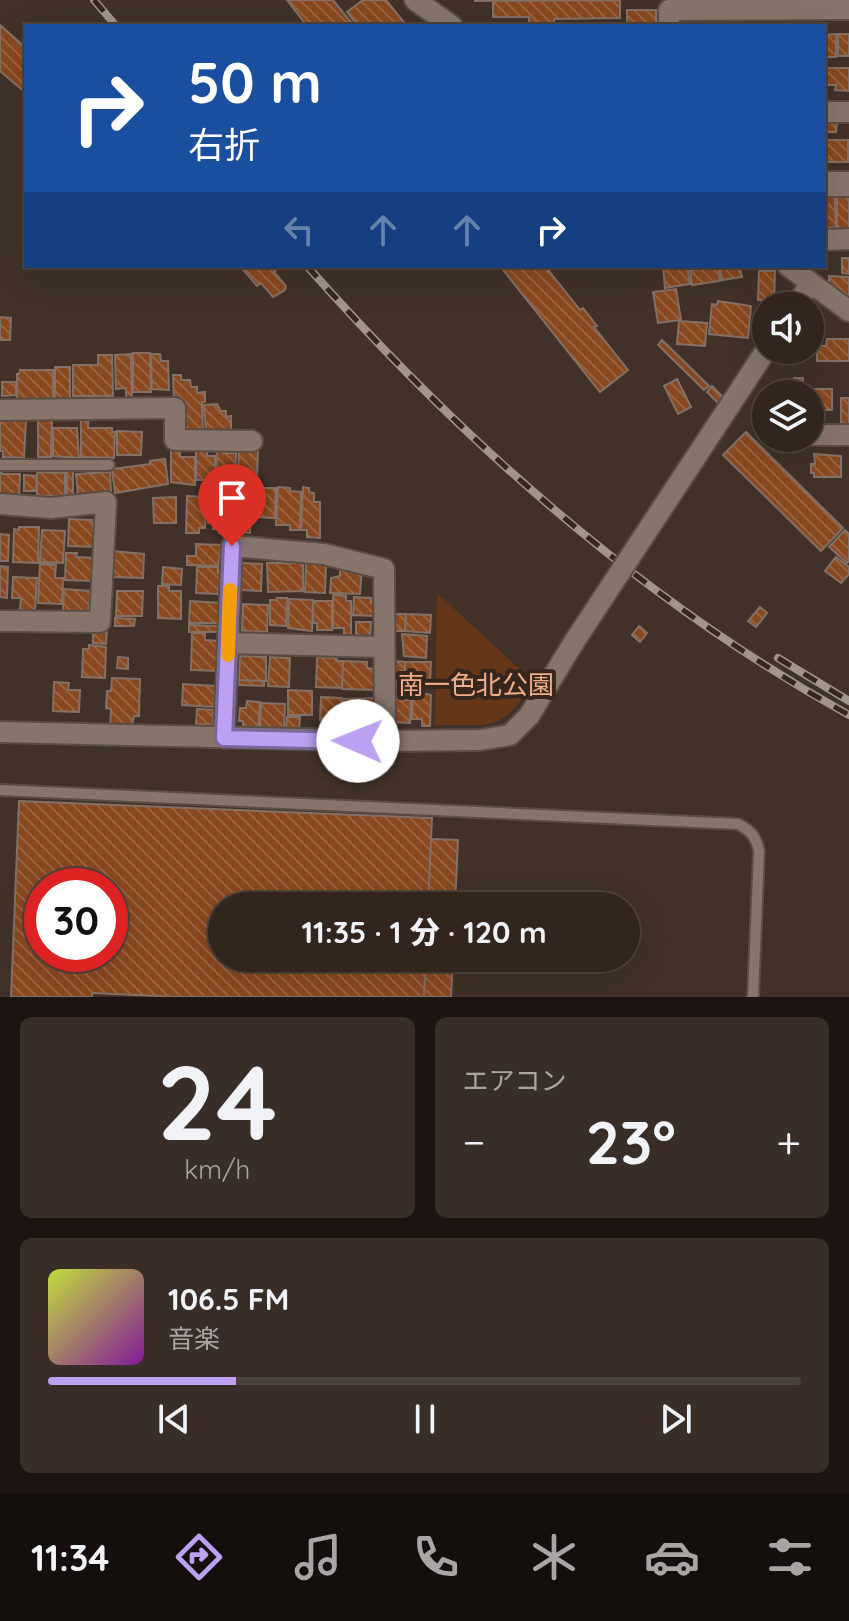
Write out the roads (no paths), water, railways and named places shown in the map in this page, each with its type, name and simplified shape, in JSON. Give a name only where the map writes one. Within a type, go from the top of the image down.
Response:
[{"type":"street","points":[[415,0],[449,24]]},
{"type":"street","points":[[669,24],[669,10],[849,9]]},
{"type":"street","points":[[826,112],[849,112]]},
{"type":"street","points":[[826,184],[849,184]]},
{"type":"street","points":[[826,240],[849,239]]},
{"type":"street","points":[[791,268],[849,311]]},
{"type":"street","points":[[805,292],[811,283]]},
{"type":"street","points":[[0,732],[385,741],[480,740],[510,735],[529,716],[574,642],[757,364]]},
{"type":"street","points":[[0,410],[175,408],[175,440],[252,441]]},
{"type":"street","points":[[824,435],[849,435]]},
{"type":"street","points":[[0,504],[51,508],[106,502],[100,622],[0,621]]},
{"type":"street","points":[[224,738],[232,546],[324,554],[384,569],[385,741]]},
{"type":"street","points":[[228,643],[384,647]]},
{"type":"lane","points":[[0,465],[109,465]]},
{"type":"lane","points":[[0,790],[738,824],[751,831],[757,839],[759,851],[753,997]]},
{"type":"railway","points":[[94,0],[114,24]]},
{"type":"railway","points":[[309,268],[428,394],[559,513],[699,621],[849,715]]},
{"type":"railway","points":[[778,658],[849,701]]},
{"type":"park label","name":"南一色北公園","points":[[476,684]]}]
